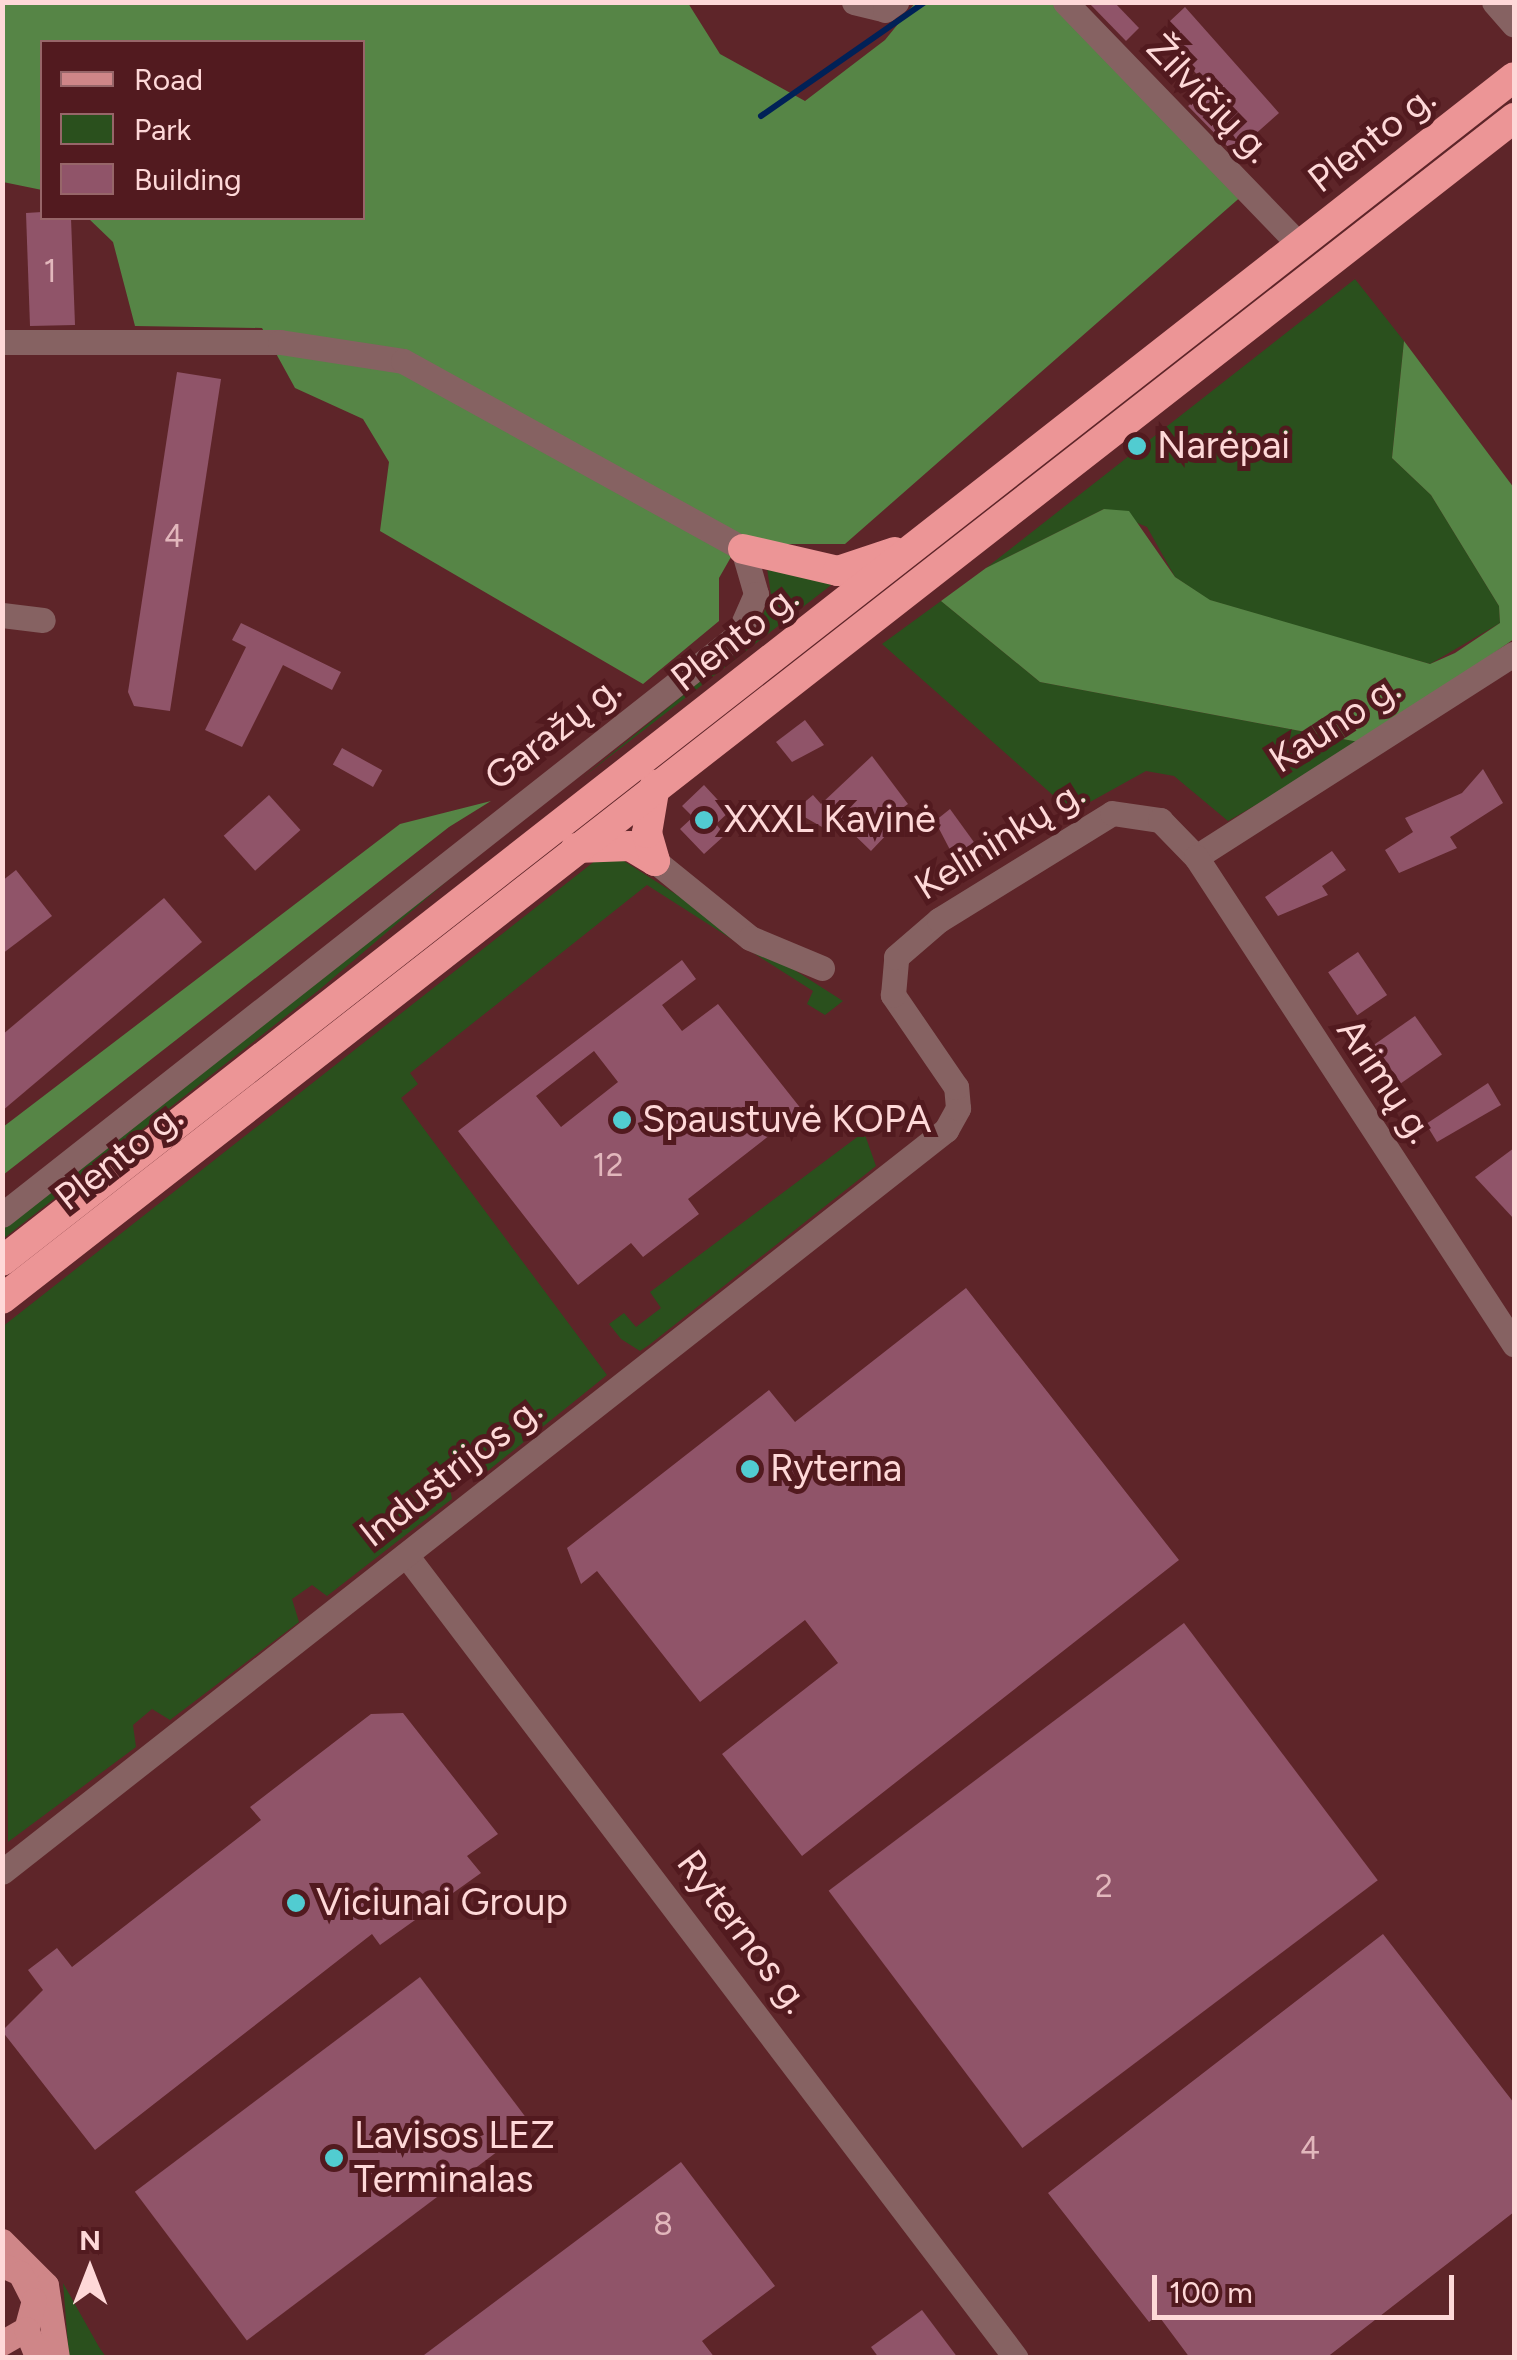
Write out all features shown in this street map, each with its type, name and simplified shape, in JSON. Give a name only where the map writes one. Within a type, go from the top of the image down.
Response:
[{"type":"highway","name":"Plento g.","points":[[2,1261],[1514,77]]},
{"type":"highway","name":"Plento g.","points":[[2,1300],[655,785],[1514,118]]},
{"type":"highway","points":[[743,549],[838,571],[930,538]]},
{"type":"highway","points":[[655,785],[647,832],[655,861]]},
{"type":"highway","points":[[576,848],[630,846],[655,861]]},
{"type":"main road","points":[[6,2259],[34,2300],[26,2328],[2,2346],[9,2358]]},
{"type":"main road","points":[[6,2259],[46,2284],[57,2358]]},
{"type":"main road","points":[[26,2328],[38,2358]]},
{"type":"street","points":[[854,2],[886,10],[896,2]]},
{"type":"street","name":"Žilvičių g.","points":[[1065,2],[1301,246]]},
{"type":"street","points":[[1494,2],[1514,25]]},
{"type":"street","points":[[2,342],[280,342],[403,361],[743,549]]},
{"type":"street","name":"Garažų g.","points":[[2,1216],[738,635],[756,594],[743,549]]},
{"type":"street","points":[[2,614],[43,620]]},
{"type":"street","name":"Kauno g.","points":[[1196,857],[1514,654]]},
{"type":"street","name":"Kelininkų g.","points":[[946,1130],[958,1108],[956,1087],[893,995],[896,957],[938,920],[1112,813],[1160,820],[1196,857]]},
{"type":"street","name":"Arimų g.","points":[[1196,857],[1514,1344]]},
{"type":"street","points":[[655,861],[750,938],[822,968]]},
{"type":"street","name":"Industrijos g.","points":[[2,1872],[946,1130]]},
{"type":"street","name":"Ryternos g.","points":[[406,1555],[1016,2358]]},
{"type":"green space","points":[[1052,2],[1244,194],[845,544],[757,544],[731,557],[719,578],[719,621],[643,684],[380,531],[389,462],[363,419],[295,388],[262,328],[135,326],[113,242],[90,220],[365,220],[365,40],[40,40],[40,190],[3,182],[3,3],[688,3],[720,54],[805,101],[885,40],[915,3]]},
{"type":"green space","points":[[1355,279],[1404,341],[1392,458],[1431,495],[1499,606],[1500,623],[1430,664],[1331,636],[1209,600],[1175,577],[1147,527],[1104,509],[986,568]]},
{"type":"green space","points":[[1404,341],[1514,488],[1514,639],[1364,743],[1040,682],[941,601],[986,568],[1104,509],[1129,511],[1175,577],[1210,600],[1430,664],[1455,653],[1500,623],[1499,606],[1431,495],[1392,458]]},
{"type":"green space","points":[[767,568],[839,579],[582,778],[754,637],[771,595]]},
{"type":"green space","points":[[941,601],[1040,682],[1364,743],[1228,821],[1174,776],[1146,771],[1072,812],[882,644]]},
{"type":"green space","points":[[542,800],[319,990],[3,1239],[3,1228]]},
{"type":"green space","points":[[491,801],[449,827],[3,1175],[3,1127],[400,824]]},
{"type":"green space","points":[[600,857],[624,861],[843,1001],[825,1015],[807,1004],[813,991],[647,885],[410,1073],[418,1084],[401,1098],[607,1375],[484,1474],[466,1465],[448,1477],[452,1499],[327,1596],[312,1585],[292,1599],[299,1622],[170,1720],[152,1709],[133,1725],[136,1747],[8,1842],[2,1327]]},
{"type":"green space","points":[[864,1132],[876,1166],[649,1345],[640,1351],[621,1339],[609,1324],[624,1313],[636,1327],[661,1308],[650,1292]]},
{"type":"green space","points":[[63,2283],[99,2347],[106,2357],[69,2357]]},
{"type":"building","points":[[1088,2],[1114,2],[1139,28],[1126,41]]},
{"type":"building","points":[[1185,7],[1279,113],[1234,153],[1188,106],[1209,88],[1171,45],[1181,36],[1169,22]]},
{"type":"building","points":[[40,212],[40,220],[71,220],[75,325],[30,326],[26,213]]},
{"type":"building","points":[[177,372],[221,379],[170,711],[134,706],[128,692]]},
{"type":"building","points":[[241,623],[341,672],[332,690],[283,665],[242,747],[205,730],[246,647],[232,640]]},
{"type":"building","points":[[805,720],[824,745],[792,762],[776,742]]},
{"type":"building","points":[[342,748],[382,770],[373,787],[333,765]]},
{"type":"building","points":[[872,756],[908,804],[881,824],[889,832],[871,851],[840,821],[829,831],[794,811],[813,795],[821,804]]},
{"type":"building","points":[[1483,769],[1503,803],[1450,837],[1457,848],[1399,873],[1385,850],[1413,832],[1405,818],[1462,793]]},
{"type":"building","name":"XXXL Kavinė","points":[[704,785],[729,812],[716,824],[725,835],[704,854],[680,829],[693,817],[682,806]]},
{"type":"building","points":[[269,795],[300,830],[255,871],[224,836]]},
{"type":"building","points":[[950,809],[984,856],[960,869],[935,821]]},
{"type":"building","points":[[1332,851],[1346,870],[1322,886],[1328,895],[1278,916],[1265,897]]},
{"type":"building","points":[[16,870],[52,916],[2,954],[2,881]]},
{"type":"building","points":[[164,898],[202,942],[2,1111],[2,1035]]},
{"type":"building","points":[[1358,952],[1387,995],[1357,1015],[1328,972]]},
{"type":"building","points":[[682,960],[696,979],[662,1005],[682,1031],[718,1004],[802,1110],[688,1199],[699,1214],[643,1257],[631,1243],[578,1285],[458,1131]],"holes":[[[594,1051],[618,1082],[561,1127],[536,1096]]]},
{"type":"building","points":[[1415,1016],[1442,1055],[1401,1083],[1374,1045]]},
{"type":"building","points":[[1488,1083],[1501,1105],[1437,1142],[1426,1124]]},
{"type":"building","points":[[1514,1148],[1514,1219],[1475,1177]]},
{"type":"building","points":[[966,1288],[1179,1560],[802,1856],[722,1754],[838,1663],[805,1620],[700,1702],[597,1571],[581,1584],[567,1548],[769,1390],[795,1422]]},
{"type":"building","points":[[1184,1623],[1378,1880],[1022,2148],[829,1891]]},
{"type":"building","name":"Viciunai Group","points":[[403,1713],[498,1834],[467,1856],[481,1873],[380,1945],[372,1934],[95,2150],[2,2031],[43,1990],[28,1970],[57,1948],[72,1967],[261,1820],[250,1807],[371,1714]]},
{"type":"building","points":[[1383,1934],[1514,2103],[1514,2212],[1326,2358],[1190,2358],[1158,2315],[1149,2322],[1048,2193]]},
{"type":"building","name":"Lavisos LEZ Terminalas","points":[[420,1977],[532,2126],[247,2340],[135,2192]]},
{"type":"building","points":[[681,2162],[775,2286],[702,2341],[715,2358],[420,2358]]},
{"type":"building","points":[[922,2310],[958,2358],[879,2358],[871,2347]]},
{"type":"waterway","points":[[761,116],[925,2]]},
{"type":"place","name":"Narėpai","points":[[1137,446]]},
{"type":"place","name":"XXXL Kavinė","points":[[704,820]]},
{"type":"place","name":"Spaustuvė KOPA","points":[[622,1120]]},
{"type":"place","name":"Ryterna","points":[[750,1469]]},
{"type":"place","name":"Viciunai Group","points":[[296,1903]]},
{"type":"place","name":"Lavisos LEZ Terminalas","points":[[334,2158]]}]
